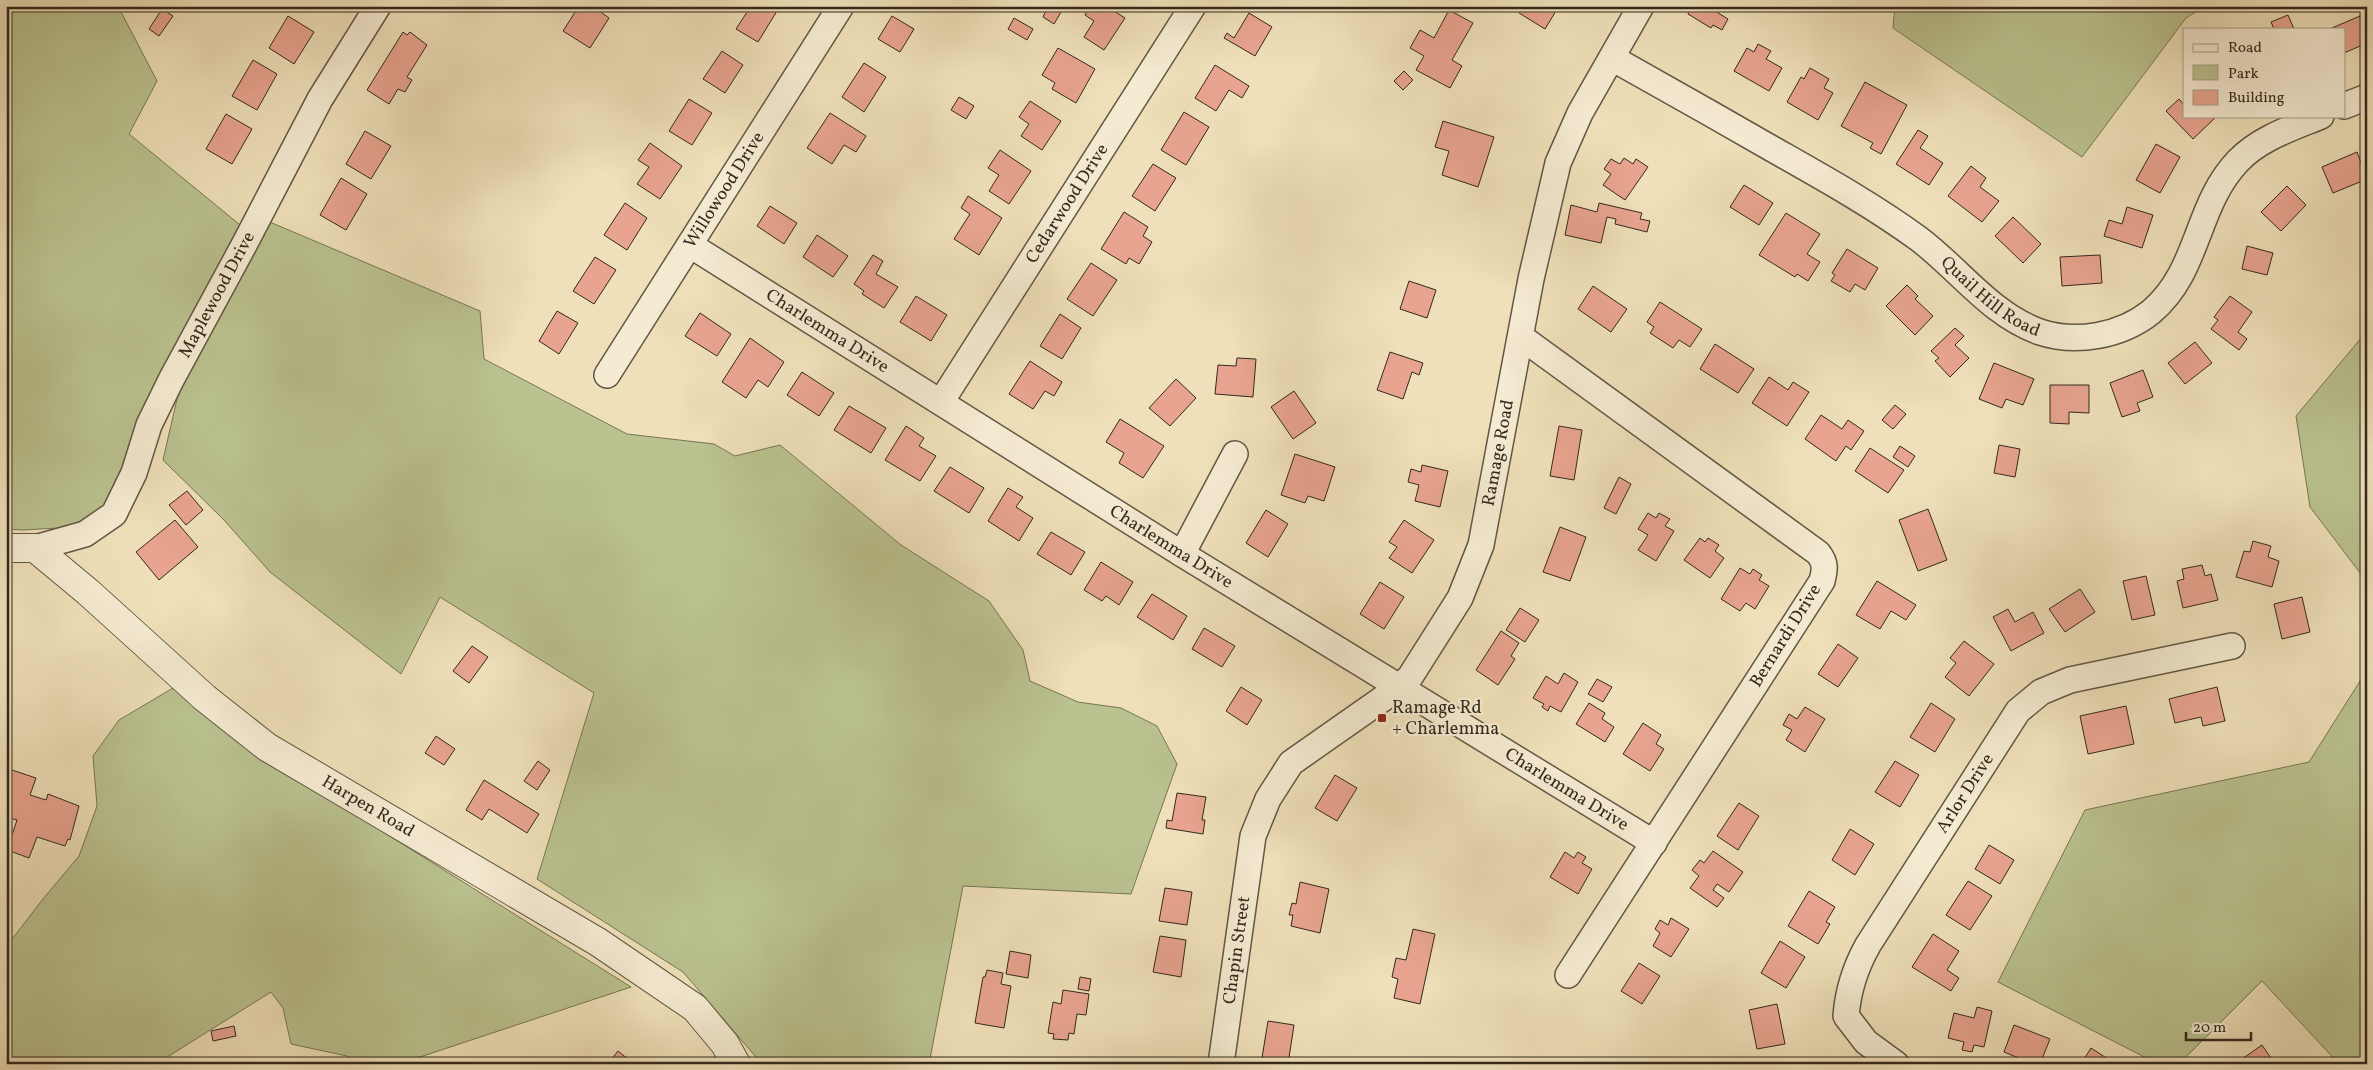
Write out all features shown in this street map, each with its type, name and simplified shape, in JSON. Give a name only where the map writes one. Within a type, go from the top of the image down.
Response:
[{"type":"street","name":"Maplewood Drive","points":[[35,548],[85,534],[114,514],[134,473],[149,425],[171,380],[320,99],[378,6]]},
{"type":"street","name":"Willowood Drive","points":[[607,375],[841,6]]},
{"type":"street","name":"Cedarwood Drive","points":[[940,402],[1193,6]]},
{"type":"street","name":"Ramage Road","points":[[1253,836],[1268,799],[1291,763],[1398,688],[1410,677],[1460,598],[1481,545],[1521,337],[1530,279],[1558,163],[1580,113],[1641,6]]},
{"type":"street","name":"Quail Hill Road","points":[[1612,58],[1845,190],[1920,240],[2010,318],[2042,333],[2058,336],[2096,336],[2115,331],[2150,313],[2177,285],[2186,268],[2209,205],[2227,174],[2245,155],[2266,140],[2316,118]]},
{"type":"street","points":[[2346,105],[2367,97]]},
{"type":"street","name":"Charlemma Drive","points":[[690,245],[1398,688],[1654,843]]},
{"type":"street","name":"Bernardi Drive","points":[[1521,337],[1818,553],[1824,560],[1825,567],[1822,581],[1568,975]]},
{"type":"street","points":[[1182,554],[1235,454]]},
{"type":"street","points":[[6,548],[35,548]]},
{"type":"street","name":"Harpen Road","points":[[35,548],[88,592],[205,698],[267,747],[598,942],[695,1008],[725,1044],[736,1064]]},
{"type":"street","name":"Arlor Drive","points":[[1896,1064],[1866,1042],[1846,1016],[1851,983],[1868,945],[2018,711],[2041,692],[2070,680],[2232,646]]},
{"type":"street","name":"Chapin Street","points":[[1221,1064],[1253,836]]},
{"type":"green space","points":[[118,6],[157,81],[129,134],[245,229],[153,396],[106,507],[77,527],[6,529],[6,7]]},
{"type":"green space","points":[[1895,6],[2205,6],[2186,18],[2082,157],[1893,28]]},
{"type":"green space","points":[[265,220],[480,311],[484,359],[627,434],[714,444],[735,456],[780,445],[901,545],[989,601],[1023,650],[1030,681],[1078,702],[1121,708],[1157,726],[1177,764],[1131,894],[963,886],[929,1064],[762,1064],[683,972],[537,879],[594,693],[440,597],[401,674],[270,572],[224,520],[163,460],[180,386]]},
{"type":"green space","points":[[2367,331],[2367,582],[2310,507],[2296,416]]},
{"type":"green space","points":[[2367,670],[2367,1064],[2339,1064],[2262,981],[2179,1064],[2158,1064],[1998,982],[2085,810],[2309,762]]},
{"type":"green space","points":[[173,688],[264,762],[364,820],[631,987],[399,1064],[358,1064],[347,1056],[291,1044],[283,1008],[271,992],[156,1064],[6,1064],[6,947],[79,856],[97,806],[93,756],[119,720]]},
{"type":"building","points":[[579,6],[592,6],[609,18],[590,48],[563,31]]},
{"type":"building","points":[[751,6],[769,6],[777,11],[758,42],[736,29]]},
{"type":"building","points":[[1048,6],[1061,12],[1054,24],[1043,17]]},
{"type":"building","points":[[1090,6],[1106,6],[1125,18],[1104,50],[1084,37],[1094,21],[1085,15]]},
{"type":"building","points":[[1523,6],[1559,6],[1545,29],[1519,13]]},
{"type":"building","points":[[1691,6],[1718,6],[1715,11],[1728,19],[1722,30],[1713,25],[1711,28],[1688,14]]},
{"type":"building","points":[[162,9],[173,16],[159,36],[149,29]]},
{"type":"building","points":[[1449,10],[1473,23],[1452,60],[1462,66],[1450,88],[1416,70],[1424,56],[1410,48],[1420,30],[1434,38]]},
{"type":"building","points":[[1249,13],[1272,27],[1255,56],[1224,38],[1227,33],[1234,38]]},
{"type":"building","points":[[2367,13],[2367,43],[2346,52],[2346,28],[2332,28]]},
{"type":"building","points":[[2288,15],[2294,28],[2274,28],[2271,22]]},
{"type":"building","points":[[288,16],[314,32],[294,64],[269,48]]},
{"type":"building","points":[[892,16],[914,29],[900,52],[878,39]]},
{"type":"building","points":[[1014,18],[1033,29],[1027,40],[1008,29]]},
{"type":"building","points":[[403,32],[407,35],[410,32],[427,45],[407,77],[412,80],[405,92],[398,89],[389,104],[367,90]]},
{"type":"building","points":[[1758,44],[1771,51],[1766,59],[1782,68],[1769,91],[1734,71],[1747,48],[1754,52]]},
{"type":"building","points":[[1058,48],[1095,69],[1076,103],[1052,89],[1055,83],[1042,75]]},
{"type":"building","points":[[722,51],[743,65],[725,93],[703,79]]},
{"type":"building","points":[[253,60],[277,74],[257,110],[232,96]]},
{"type":"building","points":[[864,63],[886,77],[864,112],[842,97]]},
{"type":"building","points":[[1215,65],[1249,86],[1242,98],[1229,90],[1216,111],[1195,98]]},
{"type":"building","points":[[1810,68],[1829,79],[1824,88],[1833,93],[1818,120],[1787,102],[1801,77],[1804,79]]},
{"type":"building","points":[[1404,71],[1413,80],[1403,90],[1394,81]]},
{"type":"building","points":[[1865,82],[1907,105],[1881,154],[1870,148],[1873,143],[1841,126]]},
{"type":"building","points":[[959,97],[974,106],[966,119],[951,110]]},
{"type":"building","points":[[689,99],[712,113],[692,145],[669,131]]},
{"type":"building","points":[[2179,99],[2183,104],[2183,118],[2215,118],[2193,139],[2166,111]]},
{"type":"building","points":[[1030,101],[1061,121],[1042,150],[1021,136],[1029,124],[1019,117]]},
{"type":"building","points":[[1184,112],[1209,127],[1186,165],[1161,150]]},
{"type":"building","points":[[830,113],[866,136],[856,152],[844,145],[832,164],[807,148]]},
{"type":"building","points":[[226,114],[252,129],[232,164],[206,149]]},
{"type":"building","points":[[1443,121],[1494,137],[1478,187],[1442,175],[1449,151],[1435,147]]},
{"type":"building","points":[[1918,130],[1928,136],[1920,148],[1943,163],[1929,185],[1896,164]]},
{"type":"building","points":[[365,131],[391,146],[371,179],[346,164]]},
{"type":"building","points":[[650,143],[682,166],[660,199],[637,184],[649,167],[638,160]]},
{"type":"building","points":[[2156,144],[2180,157],[2160,193],[2136,180]]},
{"type":"building","points":[[1000,150],[1031,171],[1009,204],[989,191],[999,175],[988,168]]},
{"type":"building","points":[[2357,152],[2367,179],[2333,193],[2322,167]]},
{"type":"building","points":[[1624,158],[1633,164],[1636,159],[1648,167],[1625,200],[1603,185],[1611,174],[1604,169],[1611,159],[1620,164]]},
{"type":"building","points":[[1153,164],[1176,178],[1155,211],[1132,196]]},
{"type":"building","points":[[1971,166],[1986,178],[1980,187],[1999,201],[1982,222],[1948,196]]},
{"type":"building","points":[[341,178],[367,194],[346,230],[320,215]]},
{"type":"building","points":[[1744,185],[1773,203],[1759,225],[1730,207]]},
{"type":"building","points":[[2287,186],[2306,205],[2281,231],[2261,212]]},
{"type":"building","points":[[968,196],[1002,218],[979,255],[954,239],[970,214],[961,208]]},
{"type":"building","points":[[625,203],[647,218],[627,250],[604,235]]},
{"type":"building","points":[[1599,203],[1642,213],[1640,219],[1650,221],[1647,232],[1615,224],[1616,219],[1607,217],[1601,243],[1565,235],[1571,205],[1597,212]]},
{"type":"building","points":[[770,206],[797,223],[784,244],[757,226]]},
{"type":"building","points":[[2127,207],[2153,215],[2142,248],[2104,236],[2109,220],[2122,224]]},
{"type":"building","points":[[1124,212],[1148,227],[1143,236],[1152,242],[1139,264],[1129,258],[1126,264],[1101,249]]},
{"type":"building","points":[[1786,213],[1820,234],[1807,254],[1820,262],[1808,281],[1797,274],[1795,277],[1759,255]]},
{"type":"building","points":[[2013,217],[2041,244],[2023,263],[1995,236]]},
{"type":"building","points":[[817,235],[848,256],[833,277],[803,257]]},
{"type":"building","points":[[2247,246],[2273,253],[2267,275],[2242,269]]},
{"type":"building","points":[[1847,249],[1878,268],[1865,290],[1855,284],[1850,292],[1831,281],[1835,275],[1832,273]]},
{"type":"building","points":[[873,255],[883,261],[876,274],[898,287],[884,308],[862,294],[864,291],[854,284]]},
{"type":"building","points":[[2100,255],[2102,283],[2062,286],[2060,257]]},
{"type":"building","points":[[595,257],[616,270],[594,304],[573,291]]},
{"type":"building","points":[[1091,263],[1117,280],[1093,316],[1067,299]]},
{"type":"building","points":[[1409,281],[1436,290],[1427,318],[1400,309]]},
{"type":"building","points":[[1907,285],[1918,296],[1915,299],[1933,316],[1915,335],[1886,306]]},
{"type":"building","points":[[1593,286],[1627,309],[1611,332],[1578,309]]},
{"type":"building","points":[[916,296],[947,315],[931,341],[900,322]]},
{"type":"building","points":[[2230,296],[2252,312],[2238,332],[2247,339],[2239,350],[2211,329],[2218,320],[2214,317]]},
{"type":"building","points":[[1660,302],[1702,329],[1690,347],[1679,340],[1673,348],[1650,333],[1654,327],[1647,322]]},
{"type":"building","points":[[557,311],[578,323],[559,354],[539,341]]},
{"type":"building","points":[[700,313],[731,334],[717,356],[685,336]]},
{"type":"building","points":[[1060,314],[1081,328],[1062,359],[1040,346]]},
{"type":"building","points":[[1955,328],[1964,336],[1955,345],[1969,358],[1950,377],[1935,361],[1939,358],[1931,351]]},
{"type":"building","points":[[750,338],[784,362],[768,387],[758,380],[746,398],[722,382]]},
{"type":"building","points":[[2195,342],[2212,363],[2185,384],[2168,363]]},
{"type":"building","points":[[1715,344],[1754,369],[1738,393],[1700,369]]},
{"type":"building","points":[[1390,352],[1423,363],[1419,375],[1412,372],[1403,399],[1377,390]]},
{"type":"building","points":[[1237,358],[1256,359],[1253,397],[1215,394],[1218,365],[1236,366]]},
{"type":"building","points":[[1030,361],[1062,382],[1054,396],[1045,391],[1033,409],[1009,394]]},
{"type":"building","points":[[1994,363],[2034,379],[2023,405],[2006,399],[2002,408],[1979,399]]},
{"type":"building","points":[[2143,370],[2153,397],[2137,403],[2140,411],[2122,417],[2110,383]]},
{"type":"building","points":[[802,372],[834,393],[819,416],[787,395]]},
{"type":"building","points":[[1769,377],[1788,390],[1793,382],[1809,392],[1787,426],[1752,403]]},
{"type":"building","points":[[1176,379],[1196,398],[1170,426],[1149,408]]},
{"type":"building","points":[[2050,385],[2089,385],[2089,413],[2069,412],[2069,424],[2050,423]]},
{"type":"building","points":[[1294,391],[1316,423],[1293,439],[1271,407]]},
{"type":"building","points":[[1895,405],[1906,414],[1893,429],[1882,420]]},
{"type":"building","points":[[849,406],[886,428],[871,453],[834,430]]},
{"type":"building","points":[[1821,415],[1842,429],[1848,420],[1864,431],[1851,450],[1846,446],[1836,461],[1805,439]]},
{"type":"building","points":[[1120,419],[1164,446],[1143,478],[1119,463],[1124,453],[1106,442]]},
{"type":"building","points":[[906,426],[924,438],[919,446],[936,456],[920,481],[885,460]]},
{"type":"building","points":[[1559,426],[1582,430],[1574,480],[1550,476]]},
{"type":"building","points":[[1999,445],[2020,449],[2015,477],[1994,473]]},
{"type":"building","points":[[1900,446],[1915,456],[1908,467],[1893,457]]},
{"type":"building","points":[[1870,448],[1904,470],[1888,493],[1855,471]]},
{"type":"building","points":[[1295,454],[1335,467],[1324,501],[1308,496],[1305,503],[1281,495]]},
{"type":"building","points":[[1422,465],[1448,471],[1440,507],[1415,501],[1419,485],[1408,482],[1411,469],[1421,472]]},
{"type":"building","points":[[950,467],[984,488],[969,513],[934,491]]},
{"type":"building","points":[[1619,477],[1631,484],[1616,514],[1604,508]]},
{"type":"building","points":[[1008,488],[1023,497],[1016,507],[1033,518],[1019,541],[988,521]]},
{"type":"building","points":[[187,491],[203,510],[186,525],[169,505]]},
{"type":"building","points":[[1928,509],[1947,560],[1918,571],[1899,520]]},
{"type":"building","points":[[1266,510],[1288,524],[1268,557],[1246,543]]},
{"type":"building","points":[[1648,513],[1656,518],[1659,513],[1670,519],[1665,526],[1674,531],[1656,561],[1638,550],[1648,535],[1638,529]]},
{"type":"building","points":[[175,520],[198,547],[159,580],[136,552]]},
{"type":"building","points":[[1404,520],[1434,540],[1412,573],[1389,558],[1397,547],[1389,542]]},
{"type":"building","points":[[1560,527],[1586,537],[1570,581],[1543,572]]},
{"type":"building","points":[[1051,532],[1085,552],[1071,575],[1037,554]]},
{"type":"building","points":[[1700,538],[1705,542],[1708,538],[1719,545],[1715,551],[1724,558],[1710,578],[1684,560]]},
{"type":"building","points":[[2253,541],[2271,546],[2268,557],[2279,561],[2272,587],[2236,577],[2244,551],[2250,552]]},
{"type":"building","points":[[1101,562],[1133,582],[1119,605],[1106,596],[1102,601],[1084,590]]},
{"type":"building","points":[[2202,565],[2205,576],[2211,574],[2218,600],[2183,608],[2177,581],[2184,579],[2182,569]]},
{"type":"building","points":[[1740,568],[1750,574],[1753,569],[1762,575],[1759,580],[1769,586],[1755,609],[1746,603],[1740,611],[1721,599]]},
{"type":"building","points":[[2146,576],[2155,615],[2132,620],[2123,581]]},
{"type":"building","points":[[1877,581],[1916,605],[1906,620],[1891,611],[1880,629],[1856,615]]},
{"type":"building","points":[[1380,582],[1404,597],[1384,629],[1360,614]]},
{"type":"building","points":[[2080,589],[2095,612],[2065,632],[2049,609]]},
{"type":"building","points":[[1152,594],[1187,616],[1173,640],[1137,617]]},
{"type":"building","points":[[2302,597],[2310,632],[2282,639],[2274,604]]},
{"type":"building","points":[[1520,608],[1539,620],[1525,642],[1506,630]]},
{"type":"building","points":[[2008,609],[2015,622],[2033,612],[2044,633],[2011,651],[1993,617]]},
{"type":"building","points":[[1204,628],[1235,646],[1222,667],[1192,649]]},
{"type":"building","points":[[1501,631],[1519,643],[1511,656],[1515,659],[1498,685],[1476,670]]},
{"type":"building","points":[[1964,641],[1994,664],[1969,696],[1945,677],[1956,663],[1950,658]]},
{"type":"building","points":[[1838,644],[1858,658],[1838,687],[1818,674]]},
{"type":"building","points":[[472,646],[488,657],[469,683],[453,671]]},
{"type":"building","points":[[1564,673],[1578,682],[1561,712],[1550,706],[1548,711],[1542,707],[1544,704],[1533,698],[1546,676],[1558,684]]},
{"type":"building","points":[[1597,679],[1612,687],[1603,702],[1588,694]]},
{"type":"building","points":[[1241,687],[1262,700],[1247,725],[1226,711]]},
{"type":"building","points":[[2217,687],[2225,721],[2203,726],[2201,717],[2175,723],[2169,699]]},
{"type":"building","points":[[1589,703],[1605,713],[1602,719],[1614,727],[1605,742],[1576,724]]},
{"type":"building","points":[[1931,703],[1955,719],[1935,752],[1910,737]]},
{"type":"building","points":[[2126,706],[2134,744],[2088,754],[2080,716]]},
{"type":"building","points":[[1805,707],[1825,719],[1805,752],[1786,740],[1792,730],[1783,725],[1789,714],[1797,719]]},
{"type":"building","points":[[1643,723],[1661,735],[1656,744],[1664,749],[1650,771],[1623,754]]},
{"type":"building","points":[[436,736],[455,749],[444,765],[425,753]]},
{"type":"building","points":[[538,761],[550,770],[537,790],[524,781]]},
{"type":"building","points":[[1895,761],[1919,775],[1900,807],[1875,792]]},
{"type":"building","points":[[9,769],[36,778],[30,795],[46,800],[48,794],[79,806],[70,840],[68,839],[65,846],[37,837],[29,858],[7,850],[17,820],[6,817],[6,778]]},
{"type":"building","points":[[1335,775],[1357,788],[1337,821],[1315,808]]},
{"type":"building","points":[[484,780],[539,814],[527,833],[489,809],[482,820],[466,810]]},
{"type":"building","points":[[1177,793],[1206,797],[1202,820],[1205,820],[1203,834],[1166,828],[1167,820],[1172,821]]},
{"type":"building","points":[[1739,803],[1759,816],[1738,850],[1717,836]]},
{"type":"building","points":[[1850,829],[1874,844],[1855,875],[1832,860]]},
{"type":"building","points":[[1989,845],[2014,860],[2000,884],[1975,869]]},
{"type":"building","points":[[1713,851],[1743,872],[1729,892],[1717,884],[1713,890],[1724,898],[1717,907],[1690,888],[1699,876],[1692,870],[1700,860],[1704,863]]},
{"type":"building","points":[[1565,852],[1574,858],[1578,852],[1586,857],[1582,863],[1592,869],[1578,894],[1550,877]]},
{"type":"building","points":[[1968,881],[1992,896],[1970,930],[1946,915]]},
{"type":"building","points":[[1300,882],[1329,889],[1320,933],[1291,926],[1293,915],[1289,915],[1292,903],[1296,904]]},
{"type":"building","points":[[1165,888],[1192,892],[1187,925],[1159,921]]},
{"type":"building","points":[[1809,891],[1835,907],[1826,922],[1830,924],[1818,944],[1788,926]]},
{"type":"building","points":[[1671,918],[1689,929],[1671,957],[1653,946],[1660,933],[1655,929],[1660,920],[1668,925]]},
{"type":"building","points":[[1413,929],[1435,934],[1420,1004],[1394,998],[1398,979],[1392,977],[1396,958],[1406,960]]},
{"type":"building","points":[[1933,934],[1959,951],[1947,970],[1959,978],[1951,991],[1912,967]]},
{"type":"building","points":[[1160,936],[1186,940],[1181,977],[1153,972]]},
{"type":"building","points":[[1780,941],[1805,957],[1786,988],[1761,973]]},
{"type":"building","points":[[1010,951],[1031,955],[1028,978],[1006,974]]},
{"type":"building","points":[[1639,963],[1660,976],[1642,1004],[1621,991]]},
{"type":"building","points":[[987,970],[1003,973],[1001,984],[1011,986],[1004,1028],[975,1023],[983,977],[985,977]]},
{"type":"building","points":[[1080,977],[1091,979],[1089,991],[1078,989]]},
{"type":"building","points":[[1063,990],[1089,994],[1086,1015],[1077,1014],[1074,1034],[1069,1033],[1068,1040],[1053,1039],[1054,1034],[1048,1033],[1053,1002],[1061,1004]]},
{"type":"building","points":[[1777,1004],[1785,1044],[1757,1049],[1749,1010]]},
{"type":"building","points":[[1977,1007],[1992,1011],[1984,1047],[1974,1045],[1972,1052],[1962,1050],[1964,1042],[1948,1038],[1954,1013],[1974,1018]]},
{"type":"building","points":[[1268,1021],[1294,1025],[1288,1064],[1261,1064]]},
{"type":"building","points":[[2014,1025],[2050,1039],[2040,1064],[2033,1064],[2004,1052]]},
{"type":"building","points":[[234,1026],[236,1036],[213,1041],[211,1031]]},
{"type":"building","points":[[2262,1045],[2275,1064],[2235,1064]]},
{"type":"building","points":[[2091,1048],[2114,1063],[2081,1064]]},
{"type":"building","points":[[618,1051],[634,1064],[608,1064]]},
{"type":"place","name":"Ramage Rd + Charlemma","points":[[1382,718]]}]
